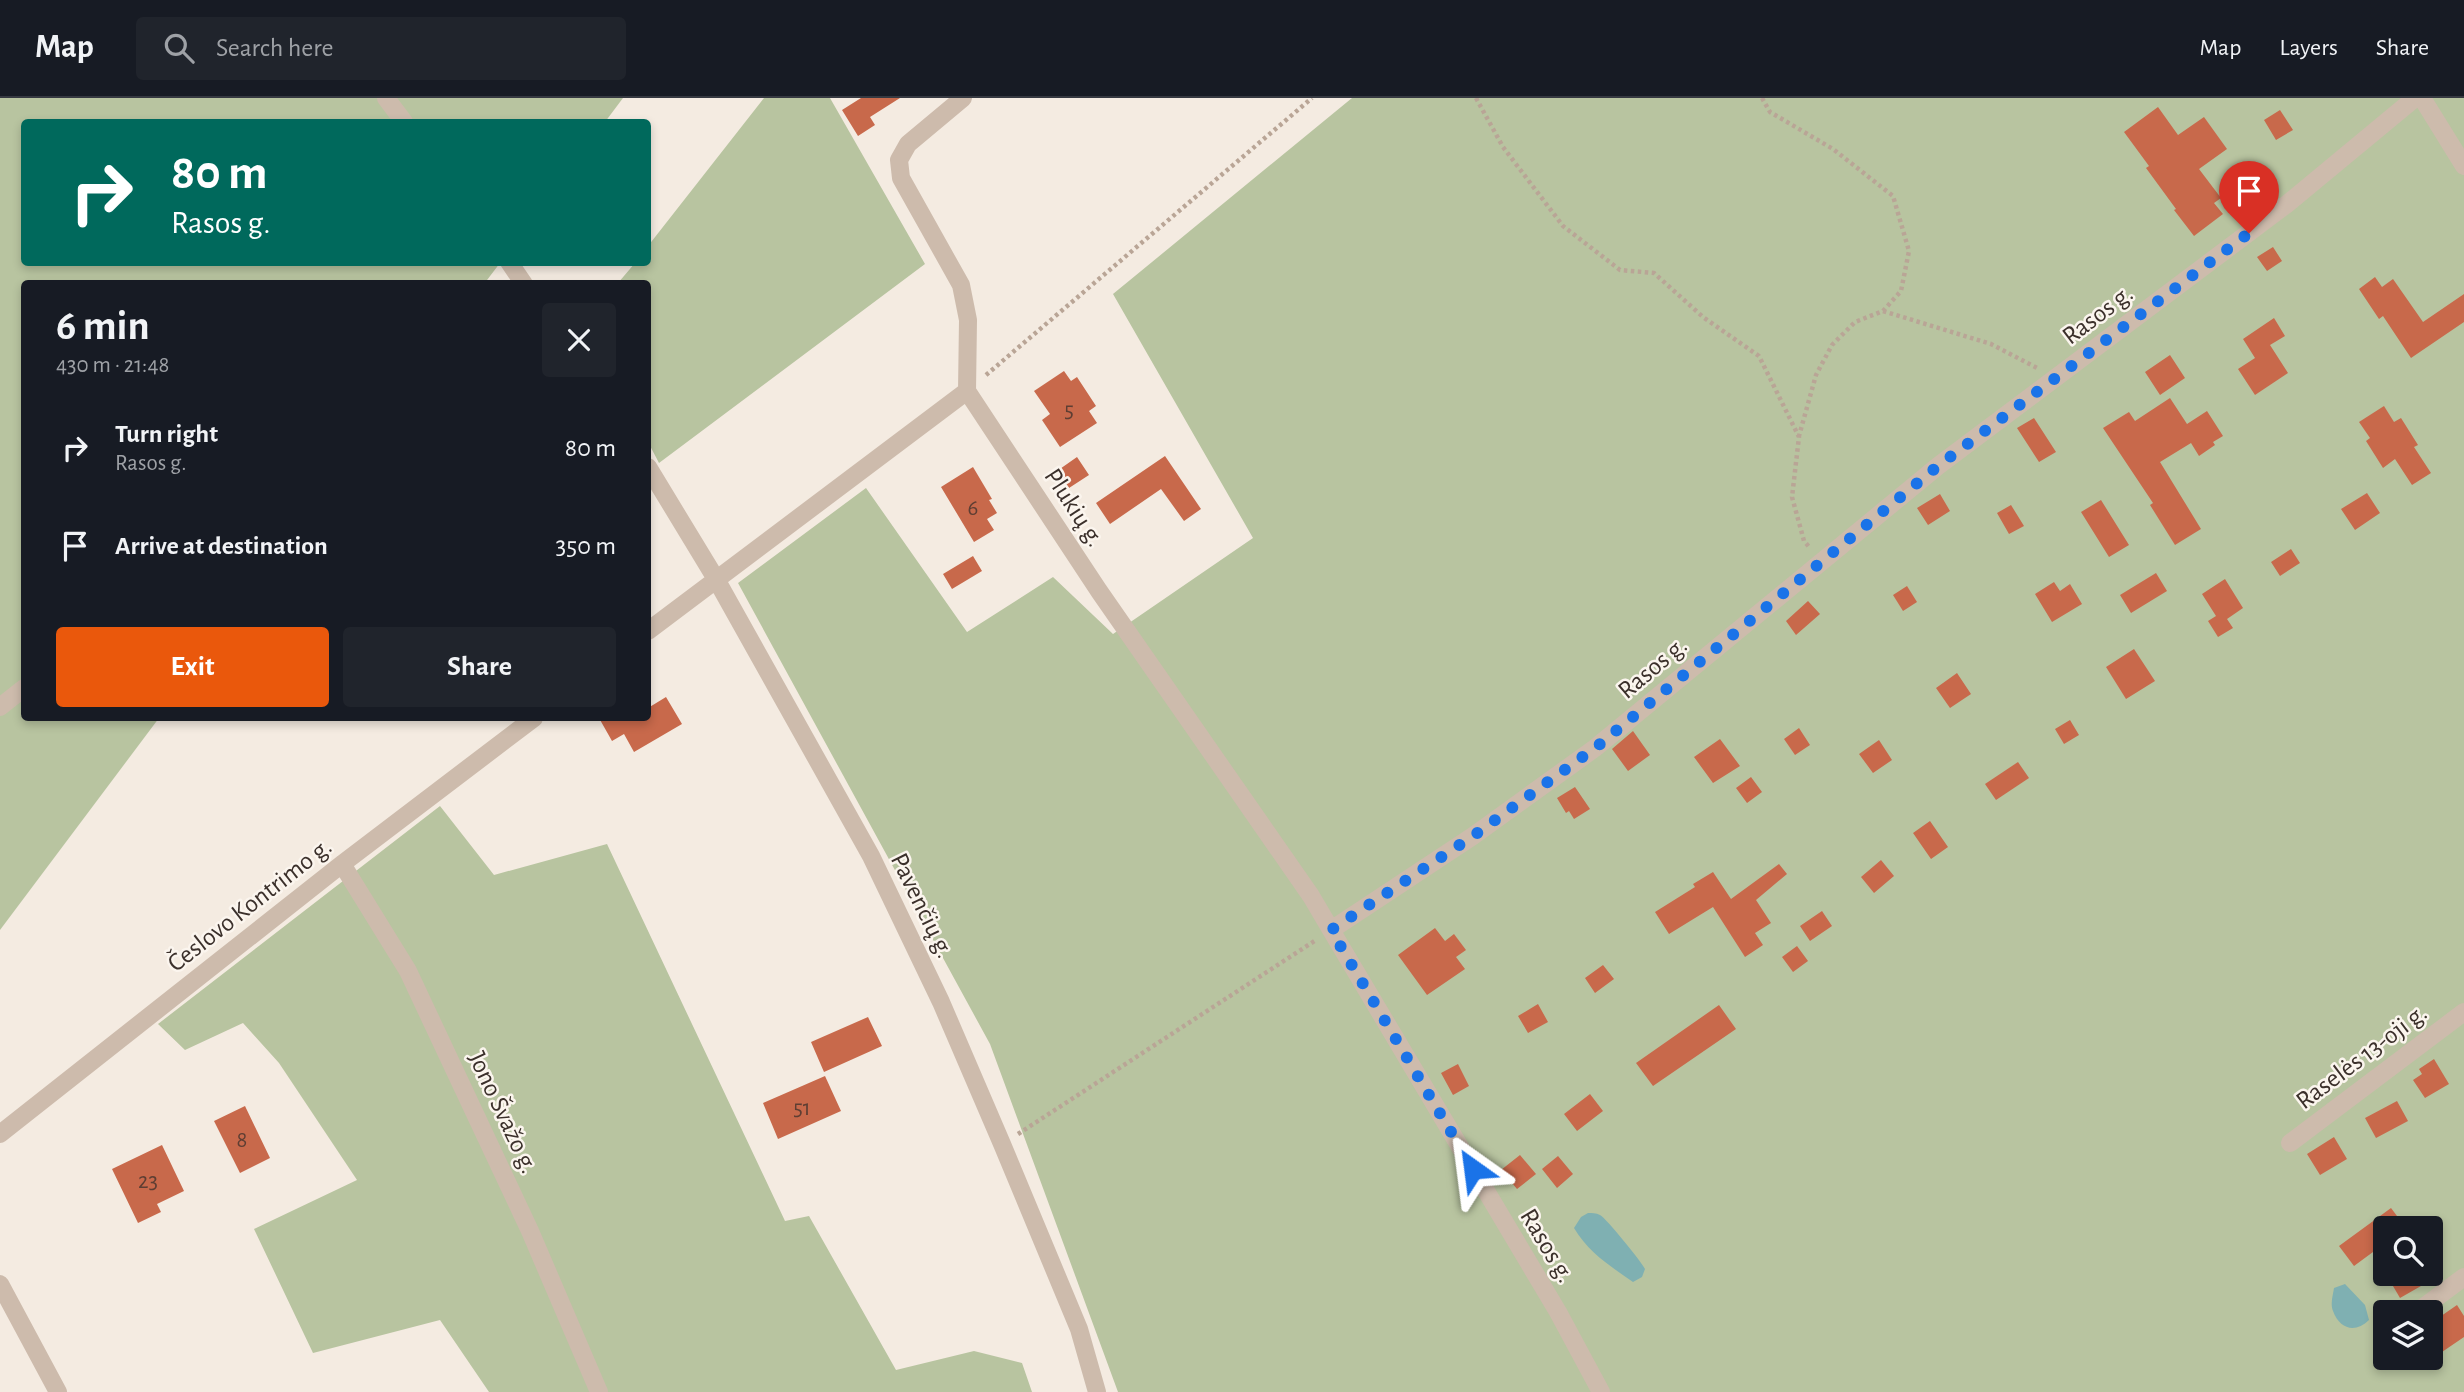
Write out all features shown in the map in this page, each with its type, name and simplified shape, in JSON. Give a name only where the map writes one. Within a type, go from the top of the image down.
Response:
[{"type":"street","points":[[386,98],[402,119]]},
{"type":"street","points":[[651,629],[967,391],[968,320],[961,285],[901,178],[899,159],[908,144],[962,98]]},
{"type":"street","name":"Rasos g.","points":[[1601,1392],[1558,1312],[1331,930],[1473,836],[1595,748],[1938,466],[2287,204],[2415,98]]},
{"type":"street","points":[[2422,98],[2464,166]]},
{"type":"street","name":"Plukių g.","points":[[967,391],[1099,591],[1311,896],[1331,930]]},
{"type":"street","name":"Pavenčių g.","points":[[651,472],[716,579],[871,856],[941,1002],[1002,1144],[1079,1329],[1097,1392]]},
{"type":"street","points":[[0,707],[21,690]]},
{"type":"street","name":"Česlovo Kontrimo g.","points":[[0,1134],[342,864],[530,721]]},
{"type":"street","name":"Jono Švažo g.","points":[[342,864],[408,971],[530,1231],[598,1392]]},
{"type":"street","name":"Raselės 13-oji g.","points":[[2290,1143],[2464,1012]]},
{"type":"street","points":[[2433,1300],[2464,1277]]},
{"type":"street","points":[[0,1284],[58,1392]]},
{"type":"path","points":[[967,391],[1311,98]]},
{"type":"path","points":[[1476,98],[1503,147],[1563,226],[1620,270],[1654,273],[1703,317],[1759,356],[1799,437]]},
{"type":"path","points":[[1762,98],[1770,112],[1833,149],[1893,196],[1909,251],[1901,292],[1883,311],[1855,322],[1832,345],[1816,375],[1799,437],[1792,497],[1804,541],[1823,560]]},
{"type":"path","points":[[1883,311],[1992,344],[2054,379]]},
{"type":"path","points":[[1002,1144],[1331,930]]},
{"type":"green space","points":[[0,98],[623,98],[607,119],[21,119],[21,266],[498,266],[487,280],[21,280],[21,721],[157,721],[0,930]]},
{"type":"green space","points":[[764,98],[830,98],[925,264],[659,463],[651,448],[651,280],[621,280],[632,266],[651,266],[651,242]]},
{"type":"green space","points":[[1352,98],[2464,98],[2464,1392],[1118,1392],[990,1044],[738,583],[866,488],[967,632],[1053,577],[1113,634],[1253,538],[1113,294]]},
{"type":"green space","points":[[440,806],[494,875],[607,844],[785,1221],[809,1216],[896,1370],[974,1351],[1022,1363],[1032,1392],[489,1392],[440,1320],[313,1353],[254,1229],[357,1180],[279,1063],[243,1023],[185,1050],[158,1024]]},
{"type":"water","points":[[1588,1213],[1600,1215],[1616,1231],[1645,1269],[1642,1277],[1633,1282],[1586,1244],[1574,1228],[1581,1217]]},
{"type":"water","points":[[2345,1284],[2365,1305],[2369,1320],[2359,1327],[2344,1326],[2333,1311],[2334,1288]]},
{"type":"building","points":[[861,98],[900,98],[870,117],[875,125],[858,136],[842,110]]},
{"type":"building","points":[[2158,107],[2178,135],[2204,117],[2227,149],[2199,169],[2221,198],[2214,203],[2223,214],[2194,236],[2124,132]]},
{"type":"building","points":[[2280,110],[2293,130],[2276,140],[2264,120]]},
{"type":"building","points":[[2273,247],[2282,261],[2267,271],[2257,257]]},
{"type":"building","points":[[2375,277],[2382,287],[2393,279],[2423,322],[2464,294],[2464,322],[2411,358],[2383,316],[2379,319],[2359,289]]},
{"type":"building","points":[[2274,318],[2285,336],[2270,345],[2288,373],[2255,395],[2238,369],[2255,358],[2243,339]]},
{"type":"building","points":[[2170,355],[2185,378],[2160,395],[2145,372]]},
{"type":"building","points":[[1064,371],[1071,381],[1077,377],[1096,406],[1089,411],[1097,423],[1060,447],[1042,420],[1050,414],[1034,391]]},
{"type":"building","points":[[2170,398],[2187,424],[2207,411],[2223,436],[2199,456],[2191,443],[2160,462],[2201,529],[2175,545],[2150,505],[2153,503],[2103,428],[2129,412],[2135,421]]},
{"type":"building","points":[[2384,406],[2394,422],[2401,418],[2418,445],[2414,447],[2431,473],[2412,485],[2395,459],[2383,468],[2366,441],[2370,438],[2359,422]]},
{"type":"building","points":[[2034,418],[2056,452],[2039,462],[2017,428]]},
{"type":"building","points":[[1165,456],[1201,509],[1184,521],[1161,489],[1110,524],[1096,503]]},
{"type":"building","points":[[1077,457],[1089,475],[1069,488],[1057,471]]},
{"type":"building","points":[[973,467],[997,513],[987,519],[994,530],[974,542],[941,487]]},
{"type":"building","points":[[2367,493],[2380,513],[2355,530],[2341,509]]},
{"type":"building","points":[[1940,494],[1950,511],[1928,525],[1917,508]]},
{"type":"building","points":[[2101,500],[2129,545],[2109,557],[2081,512]]},
{"type":"building","points":[[2011,505],[2024,526],[2009,534],[1997,513]]},
{"type":"building","points":[[2291,549],[2300,563],[2280,576],[2271,562]]},
{"type":"building","points":[[973,556],[982,571],[952,589],[943,574]]},
{"type":"building","points":[[2156,573],[2167,591],[2131,613],[2120,595]]},
{"type":"building","points":[[2225,579],[2243,608],[2227,619],[2233,628],[2218,637],[2208,621],[2216,616],[2202,594]]},
{"type":"building","points":[[2054,582],[2060,591],[2070,584],[2082,604],[2052,622],[2035,594]]},
{"type":"building","points":[[1907,586],[1917,602],[1903,611],[1893,595]]},
{"type":"building","points":[[1808,601],[1820,614],[1796,635],[1786,621]]},
{"type":"building","points":[[2134,649],[2155,681],[2126,699],[2106,667]]},
{"type":"building","points":[[1957,673],[1971,694],[1950,708],[1936,688]]},
{"type":"building","points":[[666,697],[682,724],[634,752],[624,734],[612,741],[601,721],[651,721],[651,706]]},
{"type":"building","points":[[2070,720],[2079,735],[2064,744],[2055,729]]},
{"type":"building","points":[[1799,728],[1810,745],[1795,755],[1784,739]]},
{"type":"building","points":[[1633,731],[1650,755],[1628,771],[1612,749]]},
{"type":"building","points":[[1720,739],[1740,766],[1713,783],[1694,757]]},
{"type":"building","points":[[1879,740],[1892,760],[1873,773],[1859,754]]},
{"type":"building","points":[[2018,762],[2029,778],[1996,800],[1985,784]]},
{"type":"building","points":[[1751,777],[1762,792],[1747,803],[1736,788]]},
{"type":"building","points":[[1575,787],[1590,809],[1574,819],[1569,811],[1566,813],[1557,798]]},
{"type":"building","points":[[1930,821],[1948,847],[1931,859],[1913,833]]},
{"type":"building","points":[[1881,860],[1894,876],[1874,893],[1861,877]]},
{"type":"building","points":[[1779,864],[1787,874],[1756,900],[1771,923],[1755,933],[1763,945],[1745,957],[1713,907],[1669,934],[1655,912],[1695,887],[1693,884],[1713,872],[1731,899]]},
{"type":"building","points":[[1822,911],[1832,926],[1810,941],[1800,926]]},
{"type":"building","points":[[1435,928],[1445,941],[1454,934],[1466,950],[1456,957],[1465,969],[1427,995],[1398,955]]},
{"type":"building","points":[[1797,946],[1808,961],[1793,972],[1782,957]]},
{"type":"building","points":[[1603,965],[1614,979],[1595,993],[1585,978]]},
{"type":"building","points":[[1538,1004],[1548,1022],[1528,1033],[1518,1016]]},
{"type":"building","points":[[1719,1005],[1736,1029],[1653,1086],[1636,1063]]},
{"type":"building","points":[[868,1017],[882,1046],[824,1072],[811,1042]]},
{"type":"building","points":[[2434,1059],[2449,1084],[2425,1098],[2413,1080],[2422,1074],[2419,1069]]},
{"type":"building","points":[[1458,1064],[1469,1086],[1453,1095],[1441,1073]]},
{"type":"building","points":[[825,1076],[841,1111],[778,1139],[763,1103]]},
{"type":"building","points":[[1590,1094],[1603,1111],[1577,1131],[1564,1114]]},
{"type":"building","points":[[2397,1101],[2408,1121],[2376,1138],[2365,1118]]},
{"type":"building","points":[[245,1106],[270,1158],[240,1173],[214,1121]]},
{"type":"building","points":[[2334,1137],[2347,1159],[2320,1175],[2307,1154]]},
{"type":"building","points":[[162,1145],[184,1191],[157,1204],[161,1212],[138,1223],[112,1169]]},
{"type":"building","points":[[1520,1155],[1536,1174],[1517,1189],[1501,1170]]},
{"type":"building","points":[[1558,1156],[1573,1174],[1557,1188],[1542,1169]]},
{"type":"building","points":[[2391,1208],[2397,1216],[2380,1216]]},
{"type":"building","points":[[2373,1221],[2373,1252],[2354,1266],[2339,1246]]},
{"type":"building","points":[[2393,1286],[2421,1286],[2400,1298]]},
{"type":"building","points":[[2457,1305],[2464,1316],[2464,1337],[2443,1351],[2443,1315]]},
{"type":"route","points":[[1473,1169],[1331,930],[1473,836],[1595,748],[1938,466],[2249,233]]}]
